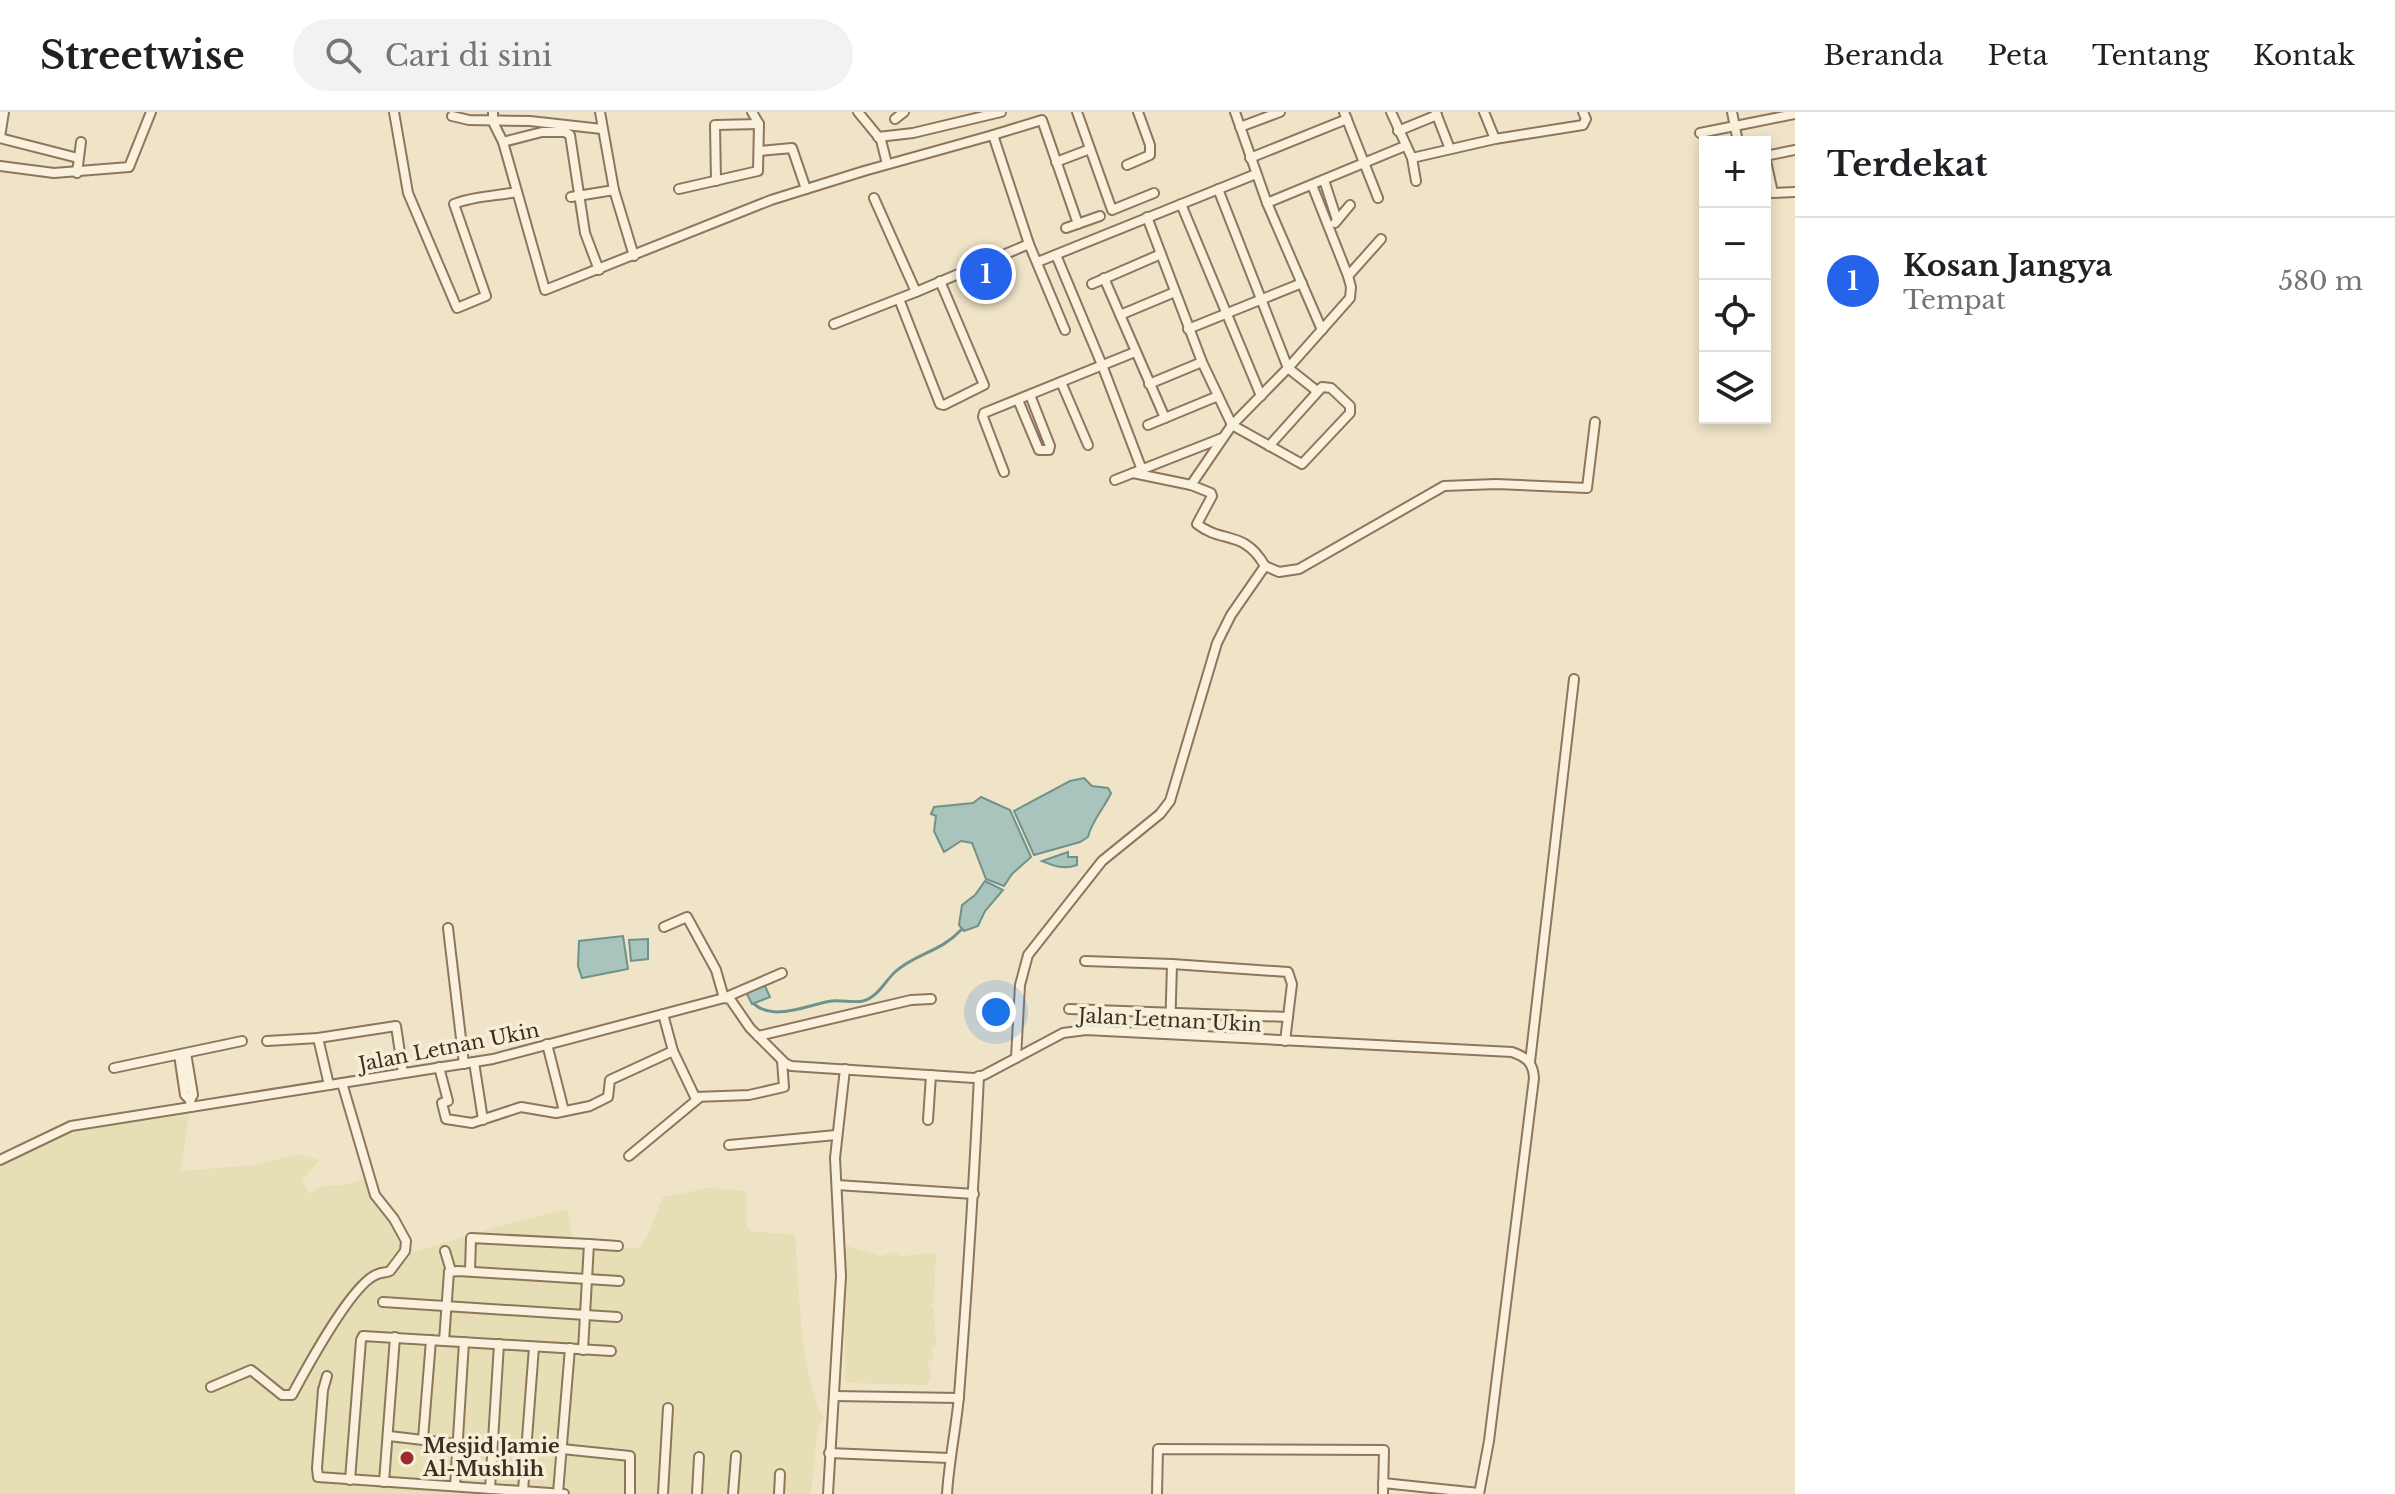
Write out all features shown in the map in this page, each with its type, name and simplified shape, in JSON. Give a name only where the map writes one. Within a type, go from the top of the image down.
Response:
[{"type":"street","points":[[4,112],[0,138],[78,158]]},
{"type":"street","points":[[0,166],[22,171],[77,173],[131,165],[151,112]]},
{"type":"street","points":[[394,112],[408,193],[457,308],[486,296],[454,204],[471,198],[478,200],[517,192]]},
{"type":"street","points":[[563,124],[564,112]]},
{"type":"street","points":[[600,112],[614,190],[634,256]]},
{"type":"street","points":[[679,189],[758,171],[759,124],[752,112]]},
{"type":"street","points":[[858,112],[878,137],[887,164]]},
{"type":"street","points":[[895,119],[904,112]]},
{"type":"street","points":[[878,137],[921,132],[1001,112]]},
{"type":"street","points":[[1077,112],[1112,210],[1154,193]]},
{"type":"street","points":[[1127,165],[1150,155],[1150,145],[1138,112]]},
{"type":"street","points":[[1235,112],[1267,203],[1322,330]]},
{"type":"street","points":[[1240,127],[1280,112]]},
{"type":"street","points":[[1391,112],[1412,158],[1416,181]]},
{"type":"street","points":[[1484,112],[1495,139]]},
{"type":"street","points":[[1412,158],[1495,139],[1583,125],[1586,119],[1583,112]]},
{"type":"street","points":[[1732,112],[1737,136]]},
{"type":"street","points":[[1398,131],[1436,114],[1450,149]]},
{"type":"street","points":[[1700,133],[1795,114]]},
{"type":"street","points":[[452,116],[563,124],[602,132]]},
{"type":"street","points":[[493,117],[503,142],[543,289],[806,189],[993,135],[1041,116],[1078,224]]},
{"type":"street","points":[[1250,158],[1345,116],[1378,198]]},
{"type":"street","points":[[716,181],[715,125],[759,124]]},
{"type":"street","points":[[503,142],[542,132],[568,133],[572,139],[576,197],[599,270]]},
{"type":"street","points":[[993,135],[1029,244],[1065,330]]},
{"type":"street","points":[[77,173],[81,142]]},
{"type":"street","points":[[1267,203],[1405,146]]},
{"type":"street","points":[[760,151],[792,148],[806,189]]},
{"type":"street","points":[[1056,162],[1090,149]]},
{"type":"street","points":[[1771,155],[1795,150]]},
{"type":"street","points":[[1040,261],[1256,174]]},
{"type":"street","points":[[1324,180],[1337,220]]},
{"type":"street","points":[[1771,184],[1773,193],[1795,192]]},
{"type":"street","points":[[1191,485],[1232,425],[1350,298],[1348,276],[1312,185]]},
{"type":"street","points":[[1218,189],[1288,368],[1317,391]]},
{"type":"street","points":[[576,197],[614,190]]},
{"type":"street","points":[[874,198],[916,292]]},
{"type":"street","points":[[1181,204],[1261,396]]},
{"type":"street","points":[[1330,230],[1350,205]]},
{"type":"street","points":[[1066,228],[1100,216]]},
{"type":"street","points":[[1147,217],[1188,329],[1232,425],[1299,464],[1304,463],[1350,413],[1350,406],[1331,388],[1324,386],[1269,446]]},
{"type":"street","points":[[1348,276],[1381,239]]},
{"type":"street","points":[[834,324],[1029,244]]},
{"type":"street","points":[[1092,284],[1161,254]]},
{"type":"street","points":[[1056,255],[1102,365],[1138,472]]},
{"type":"street","points":[[1104,278],[1165,418]]},
{"type":"street","points":[[899,299],[940,404],[944,405],[984,385],[940,281]]},
{"type":"street","points":[[1188,329],[1302,283]]},
{"type":"street","points":[[1120,315],[1175,292]]},
{"type":"street","points":[[1004,472],[983,415],[1135,352]]},
{"type":"street","points":[[1149,384],[1202,362]]},
{"type":"street","points":[[1061,382],[1088,445]]},
{"type":"street","points":[[1018,400],[1039,450],[1049,450],[1030,395]]},
{"type":"street","points":[[1148,425],[1218,396]]},
{"type":"street","points":[[1138,472],[1191,485],[1212,494],[1197,524],[1206,530],[1239,539],[1254,551],[1265,566],[1279,572],[1299,569],[1444,486],[1496,484],[1587,488],[1595,422]]},
{"type":"street","points":[[1115,480],[1222,438]]},
{"type":"street","points":[[1016,1058],[1020,985],[1028,955],[1102,861],[1165,808],[1173,794],[1217,643],[1231,615],[1265,566]]},
{"type":"street","points":[[1383,1483],[1479,1493],[1489,1441],[1534,1078],[1530,1062],[1574,679]]},
{"type":"street","points":[[663,1014],[673,1051],[695,1097],[749,1095],[784,1087],[782,1060],[758,1036],[730,999],[724,998],[716,970],[687,917],[664,927]]},
{"type":"street","points":[[448,928],[469,1063],[483,1120]]},
{"type":"street","points":[[1085,961],[1288,972],[1292,984],[1285,1041]]},
{"type":"street","points":[[1170,1034],[1172,964]]},
{"type":"street","name":"Jalan Letnan Ukin","points":[[0,1160],[71,1126],[190,1103],[469,1063],[724,998],[782,973]]},
{"type":"street","points":[[758,1036],[911,1000],[931,999]]},
{"type":"street","points":[[1069,1009],[1288,1017]]},
{"type":"street","points":[[267,1041],[318,1038],[396,1026],[403,1073]]},
{"type":"street","name":"Jalan Letnan Ukin","points":[[782,1060],[791,1066],[979,1076],[1067,1031],[1512,1052],[1530,1062]]},
{"type":"street","points":[[318,1038],[329,1085]]},
{"type":"street","points":[[114,1068],[242,1041]]},
{"type":"street","points":[[547,1044],[564,1111]]},
{"type":"street","points":[[439,1067],[448,1101],[442,1103],[446,1119],[472,1123],[521,1107],[543,1112],[564,1111],[598,1103],[610,1094],[610,1080],[673,1051]]},
{"type":"street","points":[[182,1054],[185,1095],[190,1103]]},
{"type":"street","points":[[828,1494],[841,1276],[836,1135],[845,1069]]},
{"type":"street","points":[[928,1120],[931,1075]]},
{"type":"street","points":[[947,1494],[949,1458],[959,1398],[979,1076]]},
{"type":"street","points":[[211,1387],[251,1370],[282,1395],[292,1395],[316,1351],[351,1301],[375,1275],[390,1271],[405,1251],[406,1241],[401,1230],[375,1195],[342,1083]]},
{"type":"street","points":[[629,1156],[699,1098]]},
{"type":"street","points":[[729,1145],[836,1135]]},
{"type":"street","points":[[837,1185],[974,1194]]},
{"type":"street","points":[[470,1271],[471,1238],[618,1246]]},
{"type":"street","points":[[583,1350],[589,1244]]},
{"type":"street","points":[[444,1341],[445,1306],[451,1271],[445,1251]]},
{"type":"street","points":[[449,1272],[619,1281]]},
{"type":"street","points":[[383,1302],[617,1317]]},
{"type":"street","points":[[350,1480],[361,1340],[367,1335],[611,1351]]},
{"type":"street","points":[[384,1482],[395,1337]]},
{"type":"street","points":[[423,1439],[431,1340]]},
{"type":"street","points":[[455,1486],[464,1342]]},
{"type":"street","points":[[490,1489],[499,1344]]},
{"type":"street","points":[[523,1491],[534,1347]]},
{"type":"street","points":[[327,1376],[323,1390],[317,1473],[322,1478],[439,1490],[455,1486],[561,1494],[570,1348]]},
{"type":"street","points":[[834,1396],[959,1398]]},
{"type":"street","points":[[663,1494],[668,1408]]},
{"type":"street","points":[[389,1436],[457,1444]]},
{"type":"street","points":[[562,1449],[630,1456],[630,1494]]},
{"type":"street","points":[[1157,1494],[1158,1449],[1384,1450],[1383,1494]]},
{"type":"street","points":[[829,1453],[949,1458]]},
{"type":"street","points":[[733,1494],[736,1456]]},
{"type":"street","points":[[697,1494],[699,1457]]},
{"type":"street","points":[[779,1494],[780,1474]]},
{"type":"shaded area","points":[[189,1113],[181,1171],[255,1165],[298,1154],[320,1160],[302,1180],[309,1194],[322,1186],[345,1185],[367,1177],[396,1223],[410,1253],[567,1209],[574,1243],[585,1251],[598,1247],[639,1248],[648,1236],[663,1197],[709,1188],[746,1191],[747,1226],[751,1231],[795,1235],[802,1336],[809,1378],[824,1419],[818,1425],[811,1494],[0,1494],[0,1163],[64,1133]]},
{"type":"shaded area","points":[[847,1246],[880,1256],[894,1252],[900,1256],[936,1253],[934,1302],[931,1306],[934,1310],[936,1345],[931,1349],[934,1356],[927,1363],[932,1374],[927,1385],[845,1383],[844,1250]]},
{"type":"water","points":[[1084,778],[1092,786],[1108,788],[1111,793],[1088,837],[1034,855],[1014,811],[1070,781]]},
{"type":"water","points":[[981,797],[1010,810],[1031,857],[1004,886],[986,879],[972,843],[961,841],[944,852],[934,831],[936,816],[931,814],[934,807],[973,803]]},
{"type":"water","points":[[1068,852],[1068,857],[1077,857],[1077,865],[1063,867],[1042,861]]},
{"type":"water","points":[[985,881],[1003,890],[985,911],[978,926],[964,931],[959,925],[962,905],[975,895]]},
{"type":"water","points":[[623,936],[628,969],[582,978],[578,966],[579,941]]},
{"type":"water","points":[[648,939],[648,959],[631,961],[629,940]]},
{"type":"water","points":[[764,984],[770,997],[752,1004],[745,990]]},
{"type":"waterway","points":[[754,1004],[772,1012],[782,1012],[832,1001],[863,1001],[877,992],[903,966],[945,943],[962,929]]},
{"type":"place","name":"Kosan Jangya","points":[[986,274]]},
{"type":"place","name":"Mesjid Jamie Al-Mushlih","points":[[407,1458]]}]
